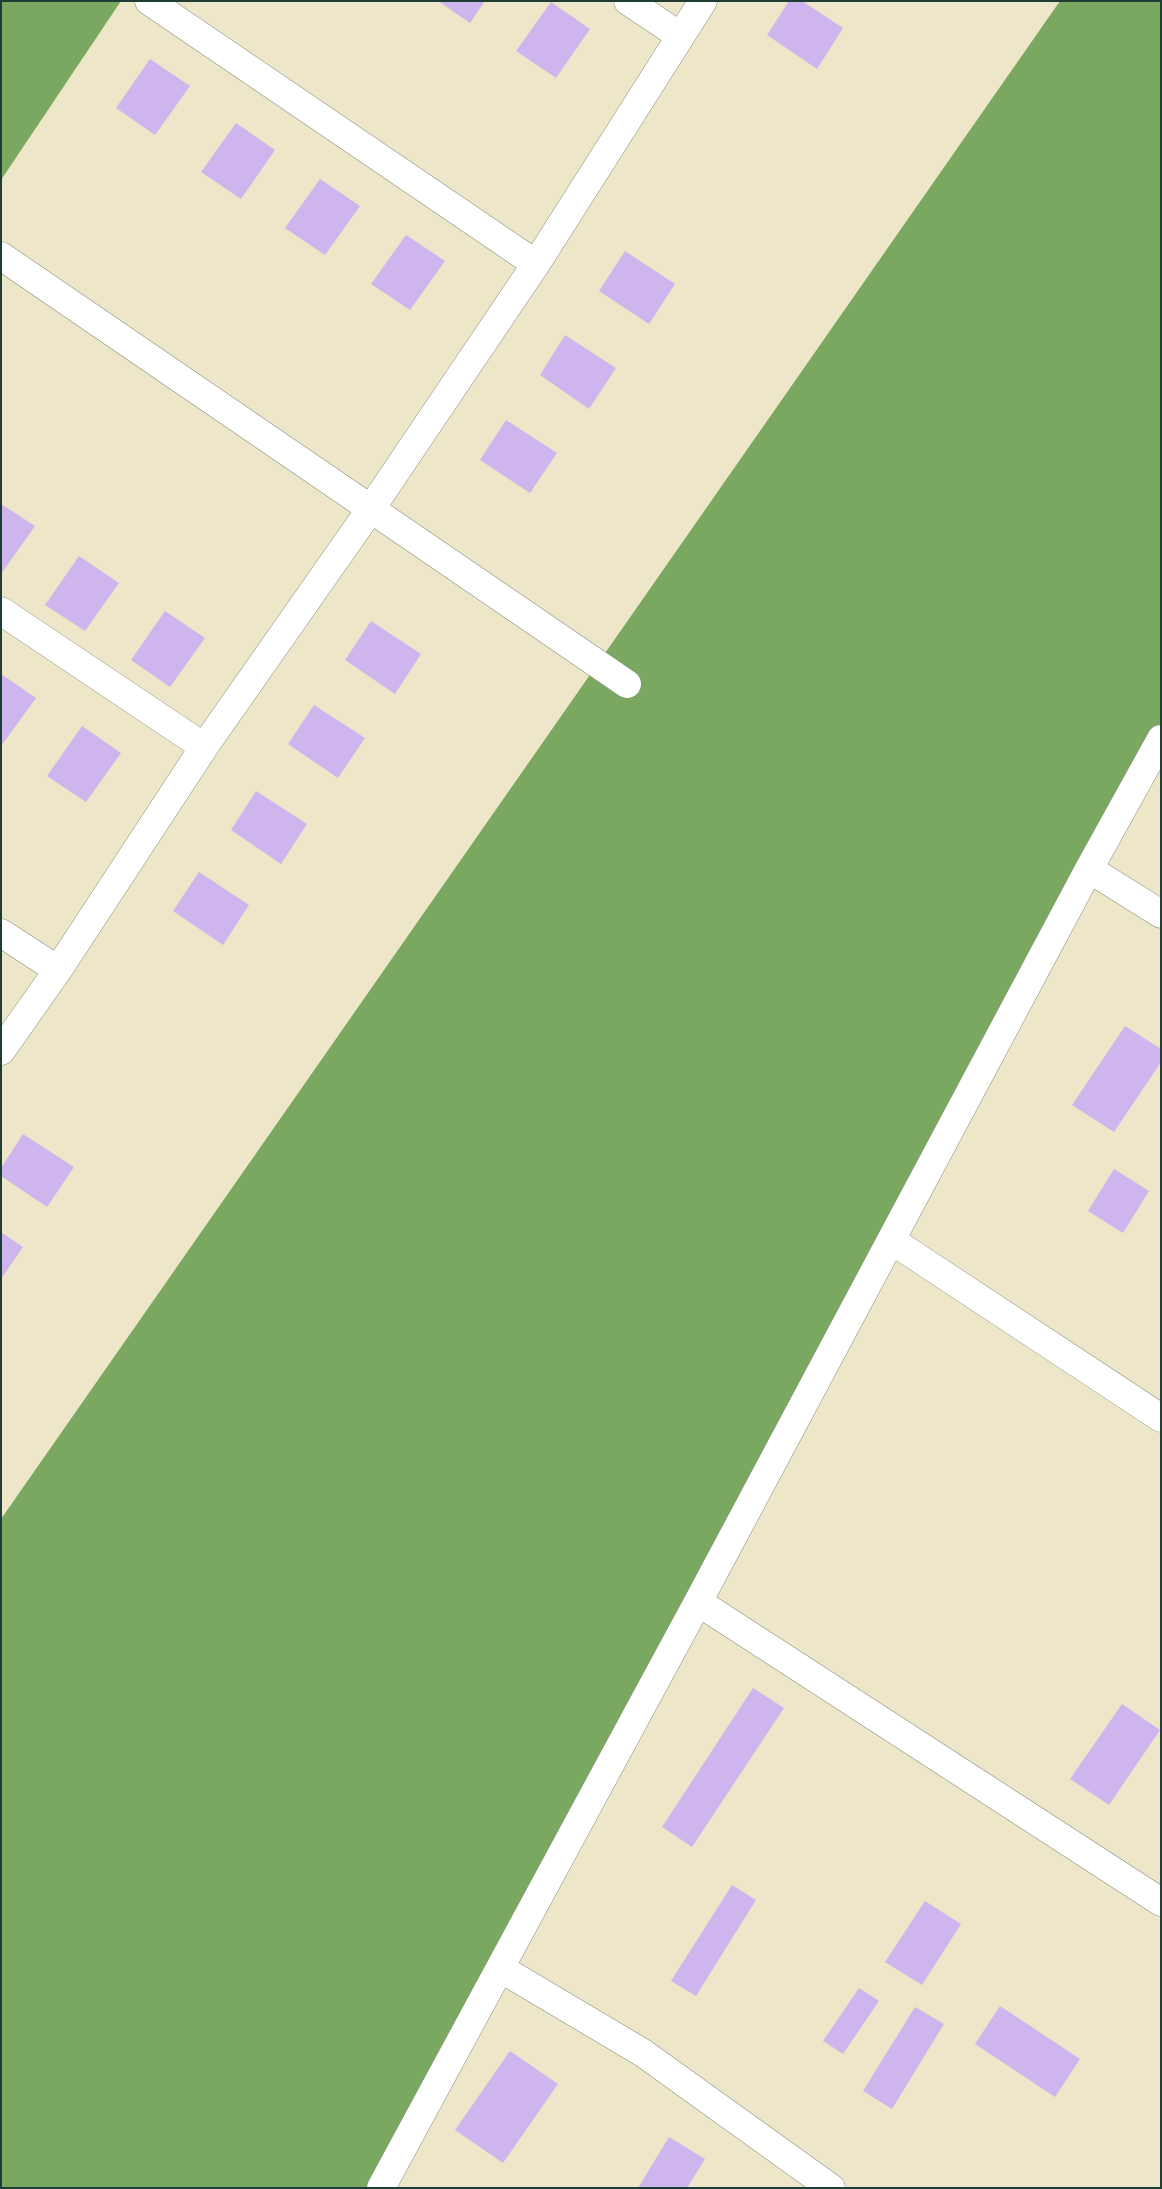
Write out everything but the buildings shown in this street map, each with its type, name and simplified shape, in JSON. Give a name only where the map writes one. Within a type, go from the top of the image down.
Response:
[{"type":"street","points":[[149,1],[536,264]]},
{"type":"street","points":[[628,1],[680,36]]},
{"type":"street","points":[[1,1051],[58,970],[204,747],[370,510],[536,264],[703,1]]},
{"type":"street","points":[[1,256],[627,684]]},
{"type":"street","points":[[1,611],[204,747]]},
{"type":"street","points":[[381,2188],[698,1602],[1089,869],[1161,739]]},
{"type":"street","points":[[1089,869],[1161,914]]},
{"type":"street","points":[[1,933],[58,970]]},
{"type":"street","points":[[891,1240],[1161,1418]]},
{"type":"street","points":[[698,1602],[1161,1902]]},
{"type":"street","points":[[500,1968],[643,2053],[831,2188]]},
{"type":"green space","points":[[1,1],[121,1],[1,180]]},
{"type":"green space","points":[[1060,1],[1161,1],[1161,731],[378,2188],[1,2188],[1,1519]]}]
